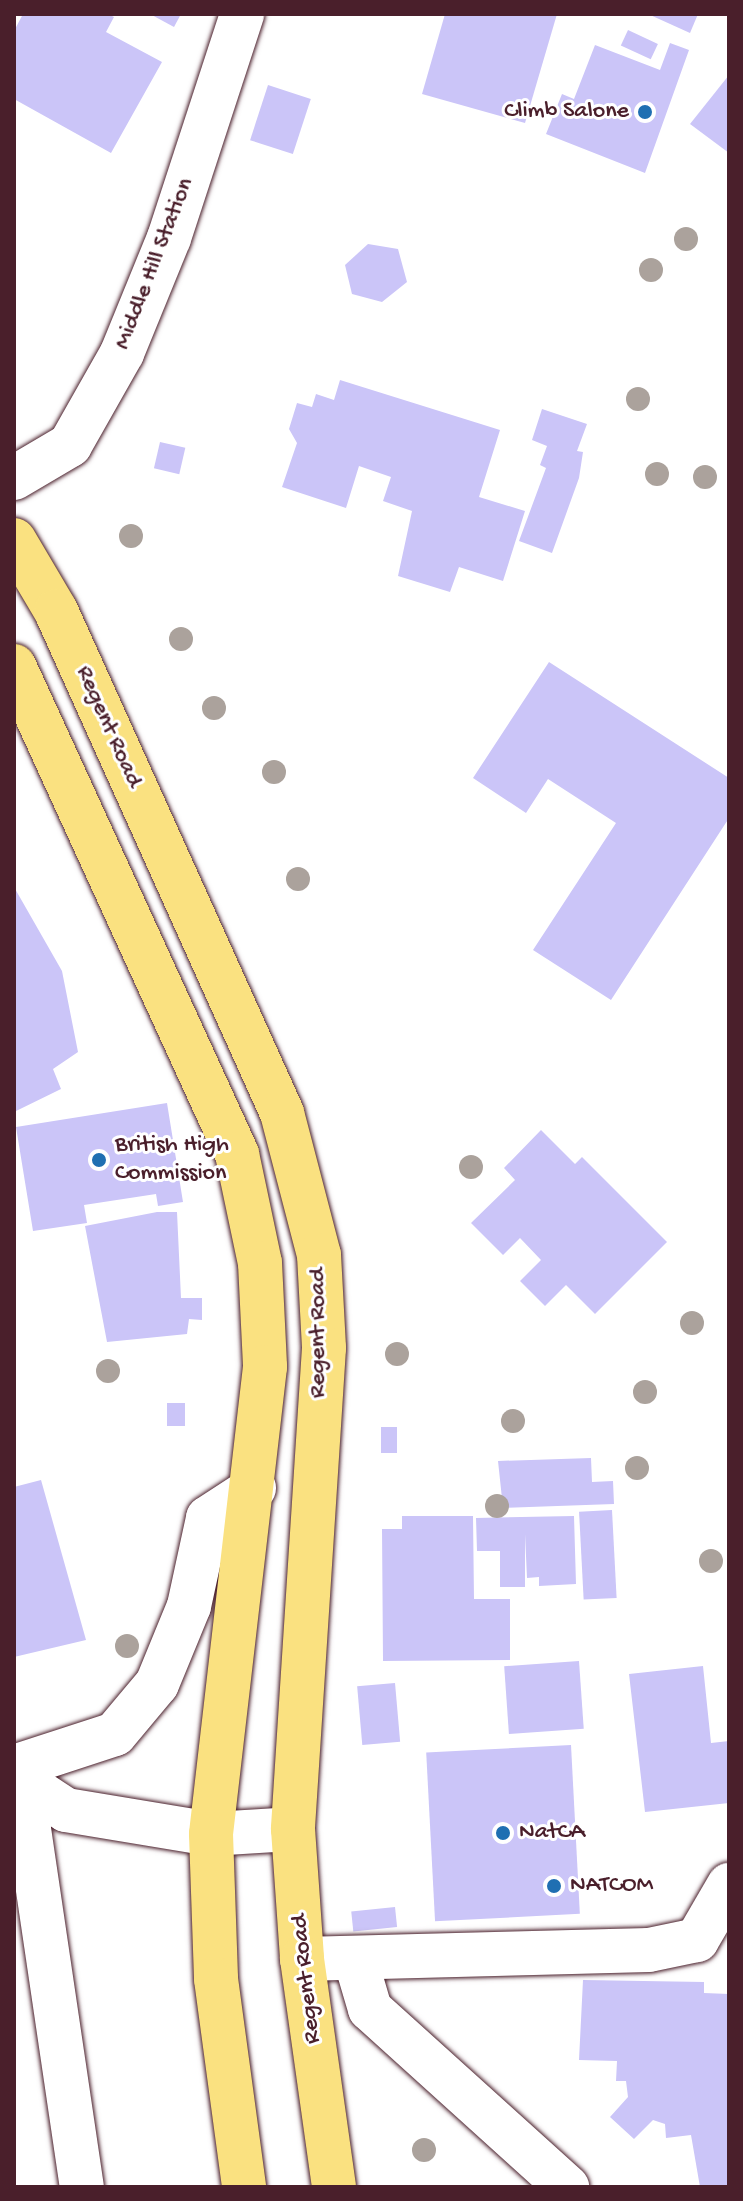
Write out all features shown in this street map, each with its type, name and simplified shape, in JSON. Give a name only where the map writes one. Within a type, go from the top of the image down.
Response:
[{"type":"main road","name":"Regent Road","points":[[14,540],[56,611],[282,1113],[319,1255],[324,1348],[293,1829],[302,1959],[334,2187]]},
{"type":"main road","points":[[14,666],[237,1154],[261,1278],[265,1367],[254,1488],[211,1834],[216,1979],[244,2187]]},
{"type":"street","name":"Middle Hill Station","points":[[14,478],[70,445],[122,353],[242,14]]},
{"type":"street","points":[[14,1767],[115,1734],[157,1684],[189,1606],[208,1518],[254,1488]]},
{"type":"street","points":[[14,1776],[66,1810],[211,1834],[293,1829]]},
{"type":"street","points":[[14,1792],[29,1829],[26,1905],[82,2187]]},
{"type":"street","points":[[302,1959],[649,1950],[697,1940],[729,1885]]},
{"type":"street","points":[[355,1958],[370,2009],[567,2187]]},
{"type":"building","points":[[23,14],[108,14],[114,17],[106,32],[162,62],[111,153],[14,99],[14,31]]},
{"type":"building","points":[[150,14],[181,14],[174,27]]},
{"type":"building","points":[[445,14],[557,14],[525,123],[422,94]]},
{"type":"building","points":[[648,14],[698,14],[690,33]]},
{"type":"building","points":[[628,30],[658,44],[651,59],[621,45]]},
{"type":"building","points":[[670,43],[689,50],[645,173],[546,134],[562,94],[574,99],[595,45],[660,70]]},
{"type":"building","points":[[729,75],[729,153],[690,124]]},
{"type":"building","points":[[268,85],[311,99],[293,154],[250,140]]},
{"type":"building","points":[[368,244],[398,249],[407,282],[382,302],[352,294],[345,265]]},
{"type":"building","points":[[340,380],[500,430],[479,497],[525,511],[503,581],[459,567],[450,592],[398,576],[412,511],[383,501],[391,477],[359,466],[346,508],[282,487],[297,443],[289,429],[297,403],[312,407],[316,394],[334,400]]},
{"type":"building","points":[[542,409],[587,424],[577,451],[583,452],[579,478],[552,553],[519,541],[546,468],[540,465],[547,446],[532,440]]},
{"type":"building","points":[[160,442],[185,448],[179,474],[154,468]]},
{"type":"building","points":[[549,662],[729,778],[729,818],[611,1000],[533,950],[616,823],[548,779],[526,813],[473,778]]},
{"type":"building","points":[[14,887],[62,971],[78,1052],[53,1069],[61,1089],[14,1112]]},
{"type":"building","name":"British High Commission","points":[[167,1103],[183,1202],[158,1206],[156,1194],[84,1205],[87,1223],[33,1231],[16,1127]]},
{"type":"building","points":[[541,1130],[575,1164],[582,1157],[667,1242],[595,1314],[566,1285],[545,1306],[520,1281],[541,1260],[520,1238],[503,1255],[471,1223],[515,1180],[504,1168]]},
{"type":"building","points":[[157,1212],[177,1212],[181,1298],[202,1298],[202,1320],[189,1319],[187,1334],[107,1342],[85,1226]]},
{"type":"building","points":[[167,1403],[185,1403],[185,1426],[167,1426]]},
{"type":"building","points":[[381,1427],[397,1427],[397,1453],[381,1453]]},
{"type":"building","points":[[591,1458],[592,1482],[613,1481],[614,1504],[503,1508],[498,1461]]},
{"type":"building","points":[[41,1480],[86,1640],[14,1657],[14,1487]]},
{"type":"building","points":[[612,1510],[617,1598],[584,1600],[579,1512]]},
{"type":"building","points":[[402,1516],[473,1516],[474,1599],[510,1599],[510,1660],[383,1661],[382,1529],[402,1529]]},
{"type":"building","points":[[574,1516],[576,1584],[539,1586],[539,1577],[527,1578],[525,1534],[525,1587],[500,1587],[500,1551],[477,1551],[476,1518]]},
{"type":"building","points":[[579,1661],[584,1729],[509,1734],[504,1666]]},
{"type":"building","points":[[703,1666],[711,1743],[729,1741],[729,1803],[645,1812],[629,1674]]},
{"type":"building","points":[[395,1683],[400,1742],[362,1745],[357,1686]]},
{"type":"building","name":"NatCA","points":[[571,1745],[580,1914],[435,1921],[426,1753]]},
{"type":"building","points":[[395,1907],[397,1927],[353,1931],[351,1912]]},
{"type":"building","points":[[583,1980],[704,1982],[704,1993],[729,1994],[729,2185],[700,2187],[691,2135],[666,2138],[665,2124],[653,2120],[634,2139],[610,2117],[628,2097],[626,2081],[616,2081],[617,2061],[579,2060]]},
{"type":"place","name":"Climb Salone","points":[[645,112]]},
{"type":"place","name":"British High Commission","points":[[99,1160]]},
{"type":"place","name":"NatCA","points":[[503,1833]]},
{"type":"place","name":"NATCOM","points":[[554,1886]]}]
